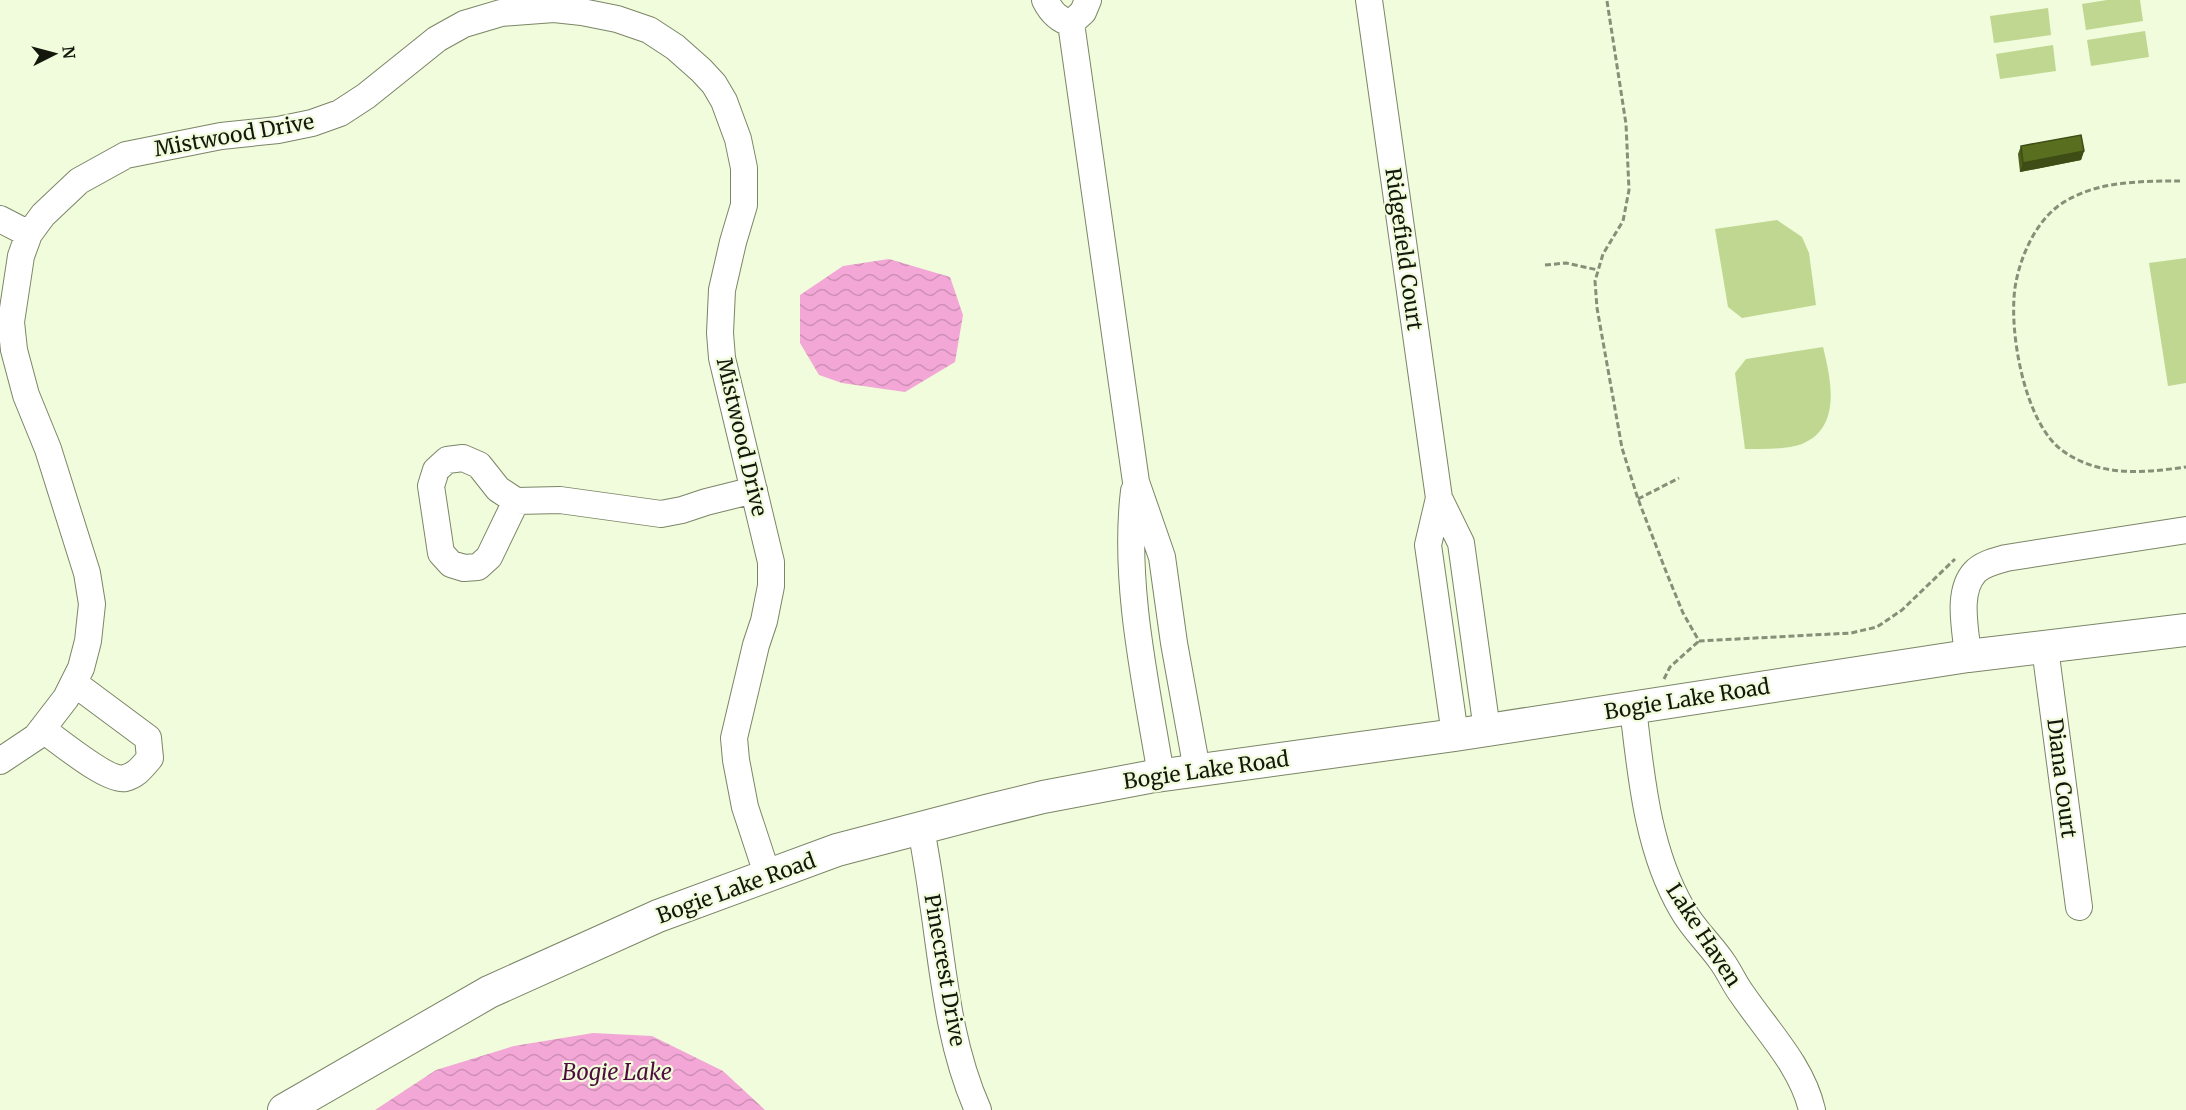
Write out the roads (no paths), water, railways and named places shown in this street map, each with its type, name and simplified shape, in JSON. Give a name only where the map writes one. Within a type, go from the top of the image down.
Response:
[{"type":"main road","name":"Bogie Lake Road","points":[[284,1110],[489,992],[658,916],[837,850],[1043,797],[1161,775],[1455,735],[1968,656],[2186,630]]},
{"type":"street","points":[[1045,0],[1050,11],[1065,22],[1071,23]]},
{"type":"street","points":[[1071,23],[1083,12],[1088,0]]},
{"type":"street","name":"Ridgefield Court","points":[[1369,0],[1439,498],[1461,543],[1487,730]]},
{"type":"street","name":"Mistwood Drive","points":[[0,760],[36,737],[66,698],[81,668],[88,641],[92,604],[87,573],[48,449],[26,395],[14,350],[11,322],[21,256],[30,234],[43,215],[79,181],[126,155],[221,136],[278,130],[312,123],[340,113],[366,96],[436,39],[464,24],[501,13],[554,9],[594,14],[649,30],[675,47],[714,84],[724,101],[738,139],[744,168],[744,205],[722,290],[720,333],[726,378],[771,562],[771,586],[764,621],[734,738],[745,807],[768,877]]},
{"type":"street","points":[[1071,23],[1136,482],[1161,557],[1197,770]]},
{"type":"street","points":[[0,219],[30,234]]},
{"type":"street","points":[[1136,482],[1131,516],[1134,598],[1161,775]]},
{"type":"street","points":[[516,501],[560,500],[661,514],[754,490]]},
{"type":"street","name":"Ridgefield Court","points":[[1439,498],[1428,545],[1455,735]]},
{"type":"street","points":[[1968,656],[1964,604],[1967,585],[1975,571],[2006,558],[2186,530]]},
{"type":"street","points":[[1141,649],[1174,643]]},
{"type":"street","name":"Diana Court","points":[[2045,648],[2079,907]]},
{"type":"street","points":[[42,729],[107,775],[123,779],[138,773],[150,758],[148,738],[74,683]]},
{"type":"street","name":"Lake Haven","points":[[1642,706],[1648,812],[1658,855],[1668,884],[1683,912],[1724,963],[1740,992],[1795,1068],[1808,1094],[1812,1110]]},
{"type":"street","name":"Pinecrest Drive","points":[[921,828],[944,984],[957,1050],[967,1086],[978,1110]]},
{"type":"water","points":[[889,259],[950,277],[963,315],[955,362],[905,392],[842,383],[819,375],[800,343],[800,295],[843,266]]},
{"type":"water","name":"Bogie Lake","points":[[593,1033],[652,1036],[723,1071],[765,1110],[375,1110],[436,1070],[514,1046]]}]
